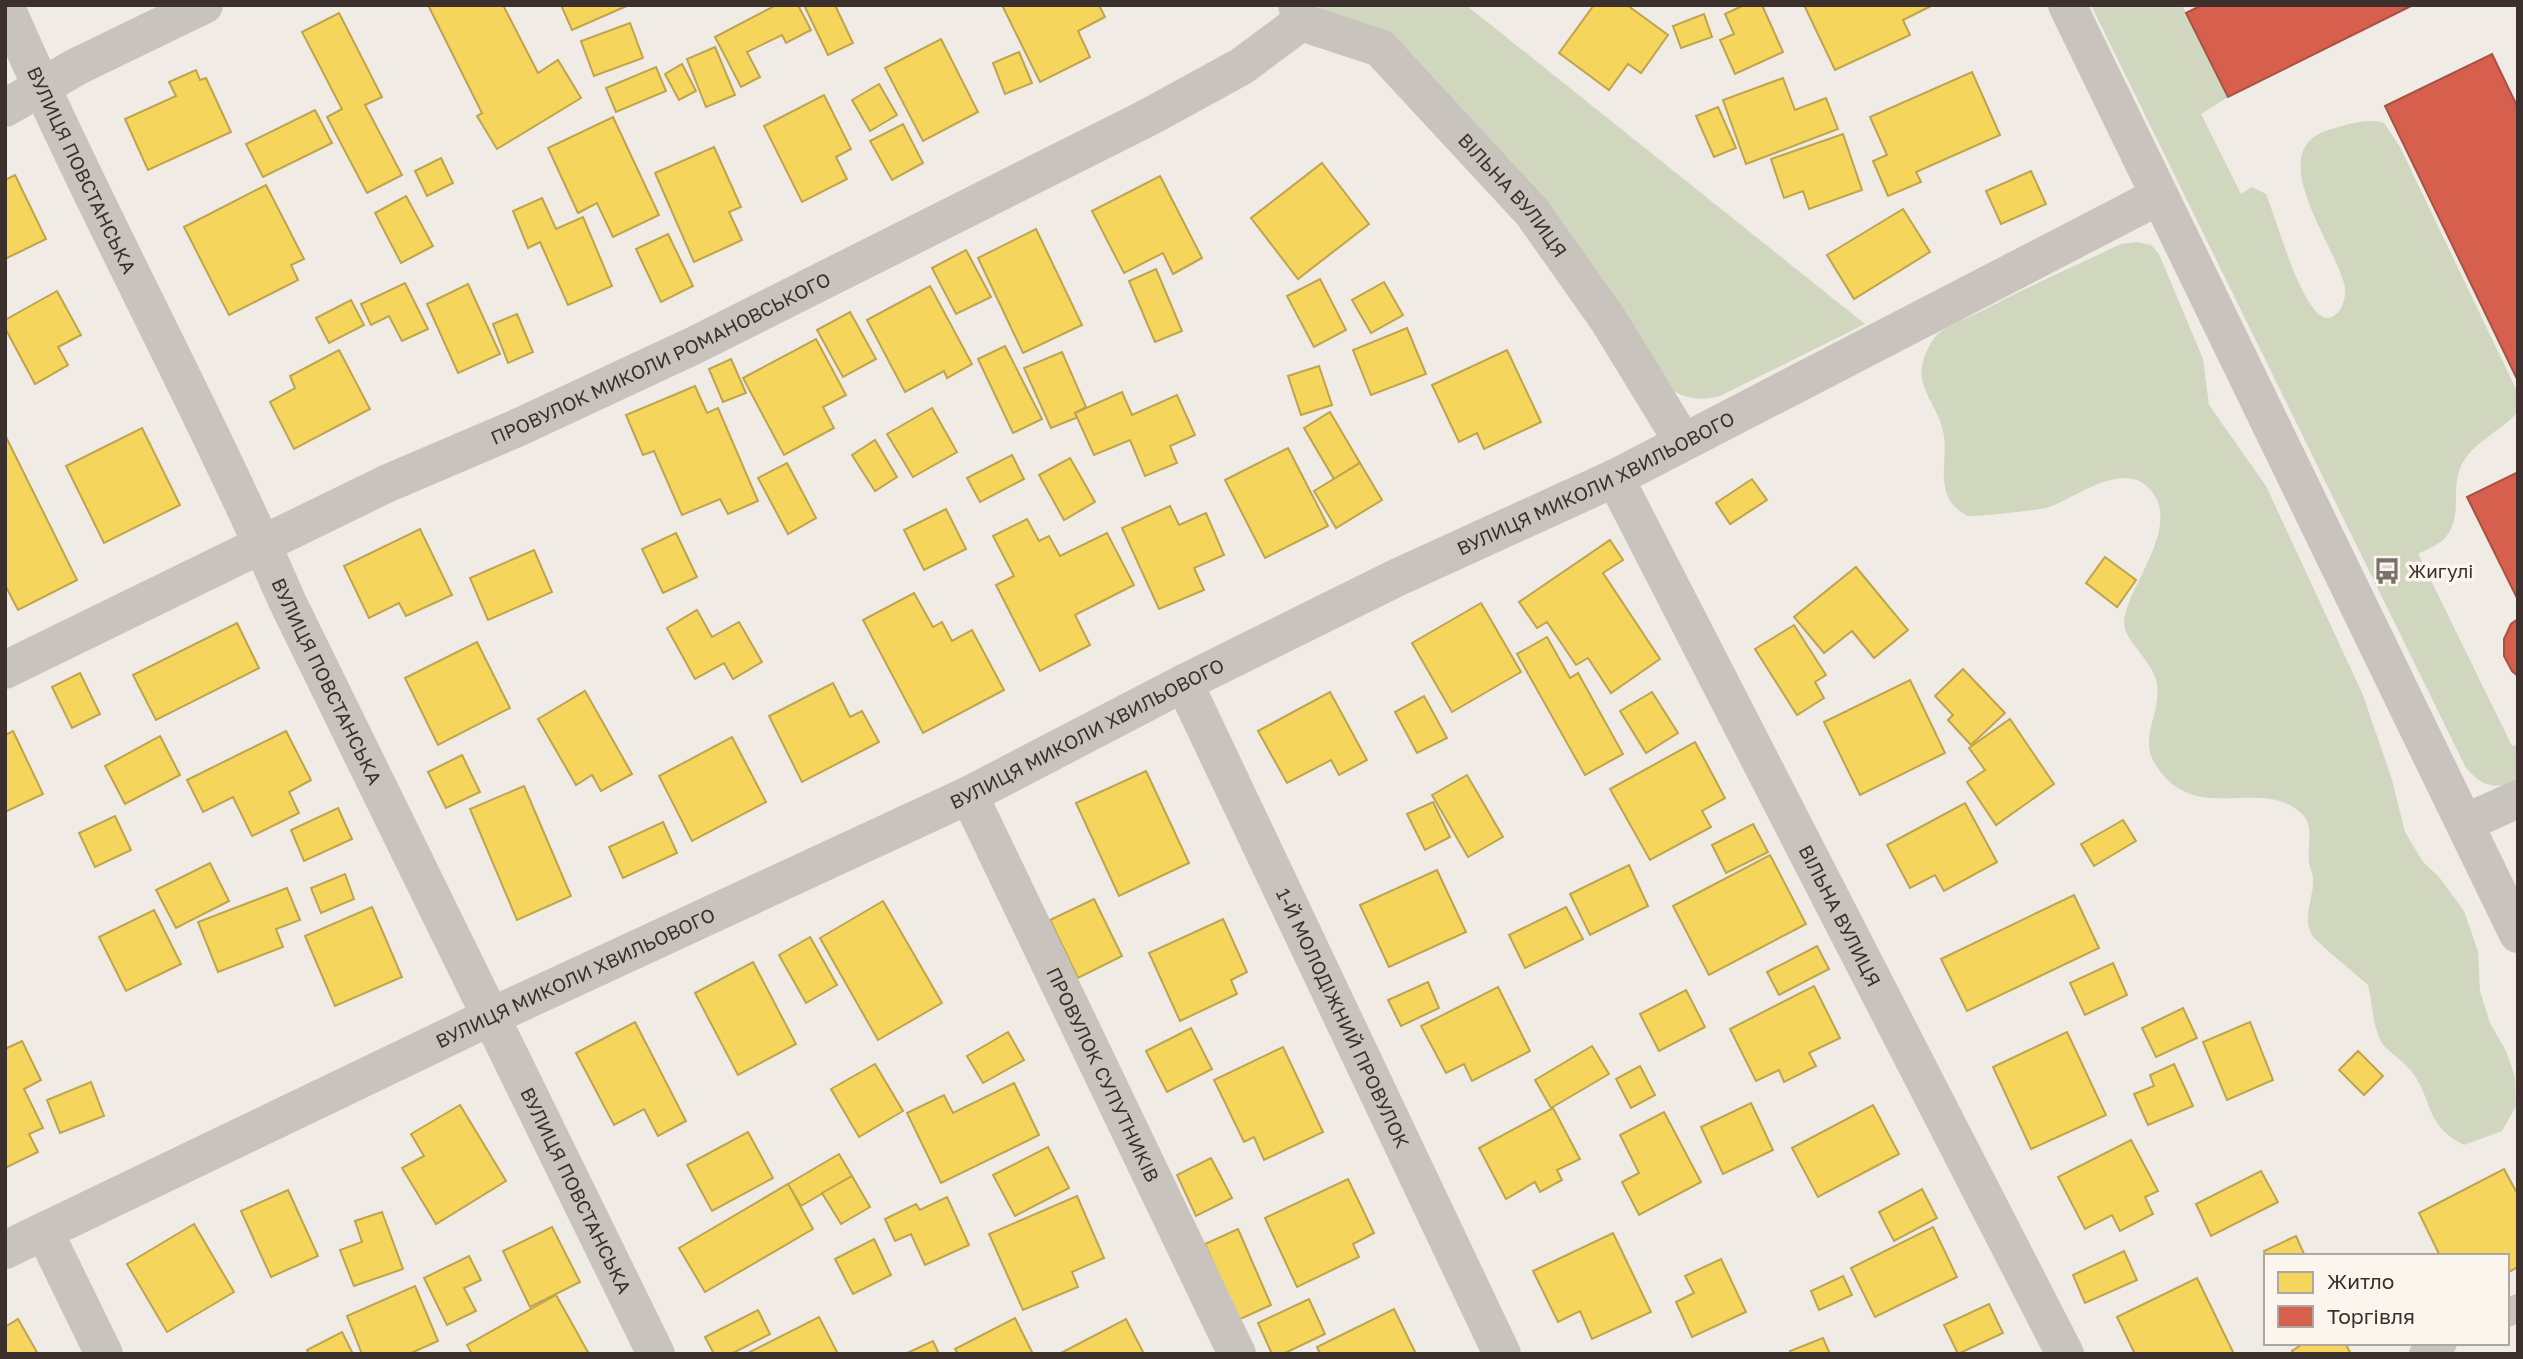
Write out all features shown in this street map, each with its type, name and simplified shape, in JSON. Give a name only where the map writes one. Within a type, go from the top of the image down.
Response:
[{"type":"street","name":"ВУЛИЦЯ ПОВСТАНСЬКА","points":[[5,5],[41,87],[233,477],[295,616],[656,1354]]},
{"type":"street","points":[[5,108],[76,66],[204,5]]},
{"type":"street","points":[[2067,5],[2518,934]]},
{"type":"street","name":"ВІЛЬНА ВУЛИЦЯ","points":[[1299,14],[1380,48],[1532,212],[1609,321],[1683,442]]},
{"type":"street","name":"ПРОВУЛОК МИКОЛИ РОМАНОВСЬКОГО","points":[[5,670],[386,484],[517,428],[732,327],[1149,117],[1242,66],[1299,14]]},
{"type":"street","name":"ВУЛИЦЯ МИКОЛИ ХВИЛЬОВОГО","points":[[5,1250],[492,1016],[969,795],[1184,683],[1396,578],[1615,478],[2159,196]]},
{"type":"street","name":"ВІЛЬНА ВУЛИЦЯ","points":[[1615,478],[2065,1354]]},
{"type":"street","name":"1-Й МОЛОДІЖНИЙ ПРОВУЛОК","points":[[1184,683],[1502,1354]]},
{"type":"street","name":"ПРОВУЛОК СУПУТНИКІВ","points":[[969,795],[1237,1354]]},
{"type":"street","points":[[2465,823],[2518,799]]},
{"type":"street","points":[[44,1231],[104,1354]]},
{"type":"lane","points":[[2423,1354],[2439,1345]]},
{"type":"green space","points":[[1316,5],[1466,5],[1865,324],[1720,396],[1700,399],[1684,396],[1670,388],[1648,364],[1621,318]]},
{"type":"green space","points":[[2091,5],[2182,5],[2228,97],[2201,114],[2241,194],[2252,187],[2266,194],[2299,284],[2313,308],[2325,318],[2336,315],[2340,310],[2345,288],[2308,201],[2302,177],[2302,156],[2311,140],[2332,129],[2365,121],[2384,123],[2400,147],[2518,393],[2516,414],[2475,448],[2463,462],[2457,482],[2453,523],[2449,532],[2440,543],[2418,554],[2512,746],[2518,744],[2518,783],[2489,785],[2466,768]]},
{"type":"green space","points":[[2137,242],[2151,245],[2159,254],[2203,359],[2209,405],[2266,486],[2363,695],[2392,780],[2405,832],[2423,862],[2439,877],[2464,911],[2478,951],[2480,991],[2490,1023],[2506,1051],[2515,1077],[2516,1106],[2502,1131],[2464,1145],[2443,1130],[2436,1122],[2413,1073],[2382,1043],[2374,1022],[2368,985],[2312,935],[2308,921],[2313,886],[2309,863],[2309,829],[2301,813],[2285,803],[2266,798],[2207,798],[2188,793],[2170,782],[2154,762],[2149,741],[2157,699],[2155,677],[2125,629],[2129,602],[2159,531],[2160,514],[2156,498],[2146,485],[2133,479],[2120,478],[2090,487],[2049,507],[1973,516],[1960,511],[1948,497],[1944,479],[1943,431],[1922,375],[1924,357],[1933,339],[1950,326],[2035,284],[2121,244]]},
{"type":"building: Житло","points":[[428,5],[503,5],[538,73],[558,60],[581,98],[497,149],[477,116],[482,113]]},
{"type":"building: Житло","points":[[561,5],[629,5],[572,30]]},
{"type":"building: Житло","points":[[776,5],[798,5],[811,30],[786,43],[782,35],[747,52],[760,77],[741,87],[715,37]]},
{"type":"building: Житло","points":[[804,5],[835,5],[853,43],[828,55]]},
{"type":"building: Житло","points":[[1002,5],[1099,5],[1105,17],[1078,31],[1090,57],[1040,82]]},
{"type":"building: Житло","points":[[1594,5],[1627,5],[1668,35],[1641,73],[1628,64],[1609,90],[1559,53]]},
{"type":"building: Житло","points":[[1744,5],[1762,5],[1783,52],[1735,74],[1720,40],[1734,34],[1725,14]]},
{"type":"building: Житло","points":[[1933,5],[1903,20],[1910,35],[1835,70],[1805,7]]},
{"type":"building: Житло","points":[[339,13],[382,97],[365,105],[402,175],[367,193],[327,117],[342,109],[302,32]]},
{"type":"building: Житло","points":[[1704,14],[1712,37],[1681,48],[1673,26]]},
{"type":"building: Житло","points":[[630,23],[643,58],[594,76],[581,41]]},
{"type":"building: Житло","points":[[941,39],[978,112],[923,141],[885,68]]},
{"type":"building: Житло","points":[[715,47],[735,95],[706,107],[687,59]]},
{"type":"building: Житло","points":[[1019,52],[1032,83],[1005,94],[993,63]]},
{"type":"building: Житло","points":[[682,64],[696,91],[679,100],[665,74]]},
{"type":"building: Житло","points":[[656,67],[666,91],[616,112],[606,88]]},
{"type":"building: Житло","points":[[196,70],[200,80],[206,78],[231,132],[148,170],[125,119],[176,96],[169,82]]},
{"type":"building: Житло","points":[[1972,72],[2000,135],[1916,172],[1921,182],[1888,196],[1873,161],[1887,155],[1870,117]]},
{"type":"building: Житло","points":[[1783,78],[1795,110],[1826,98],[1838,129],[1746,164],[1723,100]]},
{"type":"building: Житло","points":[[879,84],[897,115],[870,131],[852,100]]},
{"type":"building: Житло","points":[[824,95],[851,149],[836,157],[847,179],[802,202],[764,126]]},
{"type":"building: Житло","points":[[1718,107],[1736,148],[1714,157],[1696,116]]},
{"type":"building: Житло","points":[[315,110],[332,143],[263,177],[246,144]]},
{"type":"building: Житло","points":[[613,117],[659,215],[613,237],[597,203],[578,213],[548,148]]},
{"type":"building: Житло","points":[[903,124],[923,163],[892,180],[870,141]]},
{"type":"building: Житло","points":[[1843,134],[1862,190],[1809,209],[1803,191],[1784,198],[1771,159]]},
{"type":"building: Житло","points":[[714,147],[741,207],[729,212],[742,240],[694,262],[655,173]]},
{"type":"building: Житло","points":[[441,158],[453,183],[427,196],[415,171]]},
{"type":"building: Житло","points":[[1322,163],[1369,224],[1298,279],[1251,218]]},
{"type":"building: Житло","points":[[2031,171],[2046,204],[2001,224],[1986,191]]},
{"type":"building: Житло","points":[[15,175],[46,239],[5,259],[5,180]]},
{"type":"building: Житло","points":[[1160,176],[1202,258],[1173,274],[1163,253],[1124,273],[1092,211]]},
{"type":"building: Житло","points":[[266,185],[304,259],[291,265],[298,280],[229,315],[184,227]]},
{"type":"building: Житло","points":[[406,196],[433,246],[401,263],[375,213]]},
{"type":"building: Житло","points":[[542,198],[556,229],[583,217],[612,286],[568,305],[540,242],[528,248],[513,211]]},
{"type":"building: Житло","points":[[1903,209],[1930,252],[1854,299],[1827,255]]},
{"type":"building: Житло","points":[[1036,229],[1082,325],[1023,353],[978,258]]},
{"type":"building: Житло","points":[[668,234],[693,286],[661,302],[636,249]]},
{"type":"building: Житло","points":[[966,250],[991,297],[956,314],[932,268]]},
{"type":"building: Житло","points":[[1156,269],[1182,331],[1155,342],[1129,281]]},
{"type":"building: Житло","points":[[1320,279],[1346,330],[1314,347],[1287,296]]},
{"type":"building: Житло","points":[[1384,282],[1403,315],[1371,333],[1352,300]]},
{"type":"building: Житло","points":[[405,283],[428,329],[402,341],[389,316],[371,325],[361,304]]},
{"type":"building: Житло","points":[[468,284],[500,354],[458,373],[427,304]]},
{"type":"building: Житло","points":[[930,286],[972,364],[947,378],[944,371],[905,392],[867,320]]},
{"type":"building: Житло","points":[[57,291],[81,335],[58,347],[68,365],[35,384],[5,328],[5,320]]},
{"type":"building: Житло","points":[[351,300],[364,325],[329,343],[316,318]]},
{"type":"building: Житло","points":[[850,312],[876,359],[843,377],[817,330]]},
{"type":"building: Житло","points":[[517,314],[533,352],[508,363],[493,324]]},
{"type":"building: Житло","points":[[1407,328],[1426,374],[1371,395],[1353,350]]},
{"type":"building: Житло","points":[[816,339],[846,395],[823,407],[834,428],[784,455],[743,378]]},
{"type":"building: Житло","points":[[1005,346],[1042,419],[1013,433],[978,359]]},
{"type":"building: Житло","points":[[339,350],[370,409],[294,449],[270,402],[295,388],[290,376]]},
{"type":"building: Житло","points":[[1507,350],[1541,422],[1484,449],[1477,433],[1459,442],[1432,385]]},
{"type":"building: Житло","points":[[1062,352],[1086,407],[1075,413],[1078,417],[1051,428],[1024,368]]},
{"type":"building: Житло","points":[[731,359],[746,393],[723,402],[709,369]]},
{"type":"building: Житло","points":[[1319,366],[1332,405],[1301,415],[1288,376]]},
{"type":"building: Житло","points":[[695,386],[707,413],[718,408],[758,501],[728,514],[720,499],[682,515],[654,451],[643,455],[626,415]]},
{"type":"building: Житло","points":[[1122,392],[1132,415],[1177,395],[1195,435],[1170,446],[1177,463],[1145,476],[1130,440],[1094,455],[1075,413]]},
{"type":"building: Житло","points":[[932,408],[957,452],[913,477],[887,434]]},
{"type":"building: Житло","points":[[1330,412],[1360,463],[1334,479],[1304,428]]},
{"type":"building: Житло","points":[[142,428],[180,505],[104,543],[66,466]]},
{"type":"building: Житло","points":[[5,435],[77,580],[18,610],[5,585]]},
{"type":"building: Житло","points":[[875,440],[897,477],[875,491],[852,455]]},
{"type":"building: Житло","points":[[1288,448],[1328,526],[1265,558],[1225,480]]},
{"type":"building: Житло","points":[[1012,455],[1024,479],[980,502],[967,478]]},
{"type":"building: Житло","points":[[1070,458],[1095,502],[1064,520],[1039,475]]},
{"type":"building: Житло","points":[[787,463],[816,518],[788,534],[758,478]]},
{"type":"building: Житло","points":[[1360,463],[1382,500],[1336,528],[1314,491]]},
{"type":"building: Житло","points":[[1752,479],[1767,500],[1730,524],[1716,503]]},
{"type":"building: Житло","points":[[1170,506],[1179,525],[1206,513],[1224,555],[1194,568],[1204,590],[1159,609],[1122,528]]},
{"type":"building: Житло","points":[[946,509],[966,549],[924,570],[904,530]]},
{"type":"building: Житло","points":[[1027,519],[1039,541],[1049,536],[1060,556],[1107,533],[1134,585],[1075,615],[1090,645],[1040,671],[996,585],[1014,576],[993,536]]},
{"type":"building: Житло","points":[[420,529],[452,595],[406,616],[399,603],[369,618],[344,566]]},
{"type":"building: Житло","points":[[676,533],[697,577],[663,593],[642,549]]},
{"type":"building: Житло","points":[[1610,540],[1623,560],[1603,573],[1660,659],[1611,693],[1588,658],[1576,665],[1547,622],[1537,628],[1519,602]]},
{"type":"building: Житло","points":[[534,550],[552,592],[488,620],[470,578]]},
{"type":"building: Житло","points":[[2105,557],[2136,580],[2117,607],[2086,583]]},
{"type":"building: Житло","points":[[1856,567],[1908,630],[1874,658],[1852,631],[1824,653],[1794,617]]},
{"type":"building: Житло","points":[[914,593],[933,627],[942,622],[952,641],[972,630],[1004,690],[923,733],[863,620]]},
{"type":"building: Житло","points":[[1481,603],[1521,672],[1452,712],[1412,643]]},
{"type":"building: Житло","points":[[697,610],[712,637],[739,622],[762,662],[733,679],[724,663],[695,679],[667,628]]},
{"type":"building: Житло","points":[[237,623],[259,668],[156,720],[133,675]]},
{"type":"building: Житло","points":[[1794,625],[1826,675],[1815,682],[1824,698],[1797,715],[1755,649]]},
{"type":"building: Житло","points":[[1547,637],[1570,678],[1578,673],[1623,754],[1585,775],[1517,654]]},
{"type":"building: Житло","points":[[477,642],[510,708],[438,745],[405,678]]},
{"type":"building: Житло","points":[[1963,669],[2005,713],[1971,745],[1948,720],[1953,715],[1935,696]]},
{"type":"building: Житло","points":[[80,673],[100,714],[72,728],[52,687]]},
{"type":"building: Житло","points":[[1910,680],[1945,753],[1860,795],[1824,722]]},
{"type":"building: Житло","points":[[833,683],[850,717],[862,711],[879,742],[802,782],[769,716]]},
{"type":"building: Житло","points":[[585,691],[632,774],[601,791],[592,775],[576,785],[538,719]]},
{"type":"building: Житло","points":[[1330,692],[1367,760],[1339,775],[1331,760],[1287,783],[1258,731]]},
{"type":"building: Житло","points":[[1652,692],[1678,733],[1646,753],[1620,711]]},
{"type":"building: Житло","points":[[1424,696],[1447,738],[1417,753],[1395,712]]},
{"type":"building: Житло","points":[[2010,719],[2054,784],[1996,825],[1967,782],[1985,770],[1969,748]]},
{"type":"building: Житло","points":[[13,731],[43,794],[5,812],[5,735]]},
{"type":"building: Житло","points":[[286,731],[311,780],[289,792],[299,813],[252,836],[233,797],[203,812],[187,780]]},
{"type":"building: Житло","points":[[160,736],[180,775],[125,804],[105,766]]},
{"type":"building: Житло","points":[[732,737],[766,802],[692,841],[659,776]]},
{"type":"building: Житло","points":[[1695,742],[1725,798],[1702,811],[1711,827],[1650,860],[1610,789]]},
{"type":"building: Житло","points":[[462,755],[480,792],[446,808],[428,772]]},
{"type":"building: Житло","points":[[1146,771],[1189,863],[1119,896],[1076,803]]},
{"type":"building: Житло","points":[[1467,775],[1503,837],[1468,857],[1432,795]]},
{"type":"building: Житло","points":[[524,786],[571,896],[517,920],[470,809]]},
{"type":"building: Житло","points":[[1433,802],[1450,837],[1425,850],[1407,814]]},
{"type":"building: Житло","points":[[1965,803],[1997,862],[1944,891],[1935,875],[1910,888],[1887,845]]},
{"type":"building: Житло","points":[[338,808],[352,839],[304,861],[291,830]]},
{"type":"building: Житло","points":[[115,816],[131,850],[95,867],[79,833]]},
{"type":"building: Житло","points":[[2123,820],[2136,841],[2094,866],[2081,844]]},
{"type":"building: Житло","points":[[663,822],[677,853],[623,878],[609,847]]},
{"type":"building: Житло","points":[[1753,824],[1768,852],[1726,873],[1712,845]]},
{"type":"building: Житло","points":[[1770,855],[1806,924],[1709,975],[1673,906]]},
{"type":"building: Житло","points":[[210,863],[229,901],[176,928],[156,890]]},
{"type":"building: Житло","points":[[1629,865],[1648,906],[1590,935],[1570,894]]},
{"type":"building: Житло","points":[[1437,870],[1466,932],[1389,967],[1360,905]]},
{"type":"building: Житло","points":[[345,874],[354,899],[321,913],[311,888]]},
{"type":"building: Житло","points":[[287,888],[300,920],[276,929],[283,947],[218,972],[198,922]]},
{"type":"building: Житло","points":[[2074,895],[2099,948],[1967,1011],[1941,959]]},
{"type":"building: Житло","points":[[1094,899],[1122,956],[1078,978],[1050,920]]},
{"type":"building: Житло","points":[[883,901],[942,1003],[878,1040],[820,938]]},
{"type":"building: Житло","points":[[372,907],[402,977],[335,1006],[305,936]]},
{"type":"building: Житло","points":[[1566,907],[1583,939],[1525,968],[1509,935]]},
{"type":"building: Житло","points":[[154,910],[181,964],[126,991],[99,937]]},
{"type":"building: Житло","points":[[1223,919],[1247,972],[1231,980],[1237,994],[1180,1021],[1149,953]]},
{"type":"building: Житло","points":[[810,937],[837,985],[806,1003],[779,955]]},
{"type":"building: Житло","points":[[1817,946],[1829,969],[1779,995],[1767,972]]},
{"type":"building: Житло","points":[[753,962],[796,1044],[738,1075],[695,993]]},
{"type":"building: Житло","points":[[2113,963],[2127,995],[2085,1015],[2070,983]]},
{"type":"building: Житло","points":[[1428,982],[1439,1008],[1401,1026],[1388,1000]]},
{"type":"building: Житло","points":[[1814,986],[1840,1038],[1809,1053],[1816,1066],[1784,1082],[1779,1070],[1756,1081],[1730,1029]]},
{"type":"building: Житло","points":[[1498,987],[1530,1051],[1472,1081],[1464,1064],[1446,1073],[1421,1026]]},
{"type":"building: Житло","points":[[1686,990],[1705,1027],[1659,1051],[1640,1014]]},
{"type":"building: Житло","points":[[2183,1008],[2197,1038],[2156,1057],[2142,1028]]},
{"type":"building: Житло","points":[[635,1022],[686,1121],[658,1136],[644,1109],[614,1125],[576,1053]]},
{"type":"building: Житло","points":[[2250,1022],[2273,1080],[2227,1100],[2203,1042]]},
{"type":"building: Житло","points":[[1191,1028],[1212,1069],[1167,1092],[1146,1051]]},
{"type":"building: Житло","points":[[1008,1032],[1024,1060],[983,1083],[967,1056]]},
{"type":"building: Житло","points":[[2067,1032],[2106,1115],[2031,1149],[1993,1067]]},
{"type":"building: Житло","points":[[22,1041],[41,1080],[24,1089],[43,1128],[29,1134],[38,1152],[5,1168],[5,1049]]},
{"type":"building: Житло","points":[[1592,1046],[1609,1074],[1551,1108],[1535,1080]]},
{"type":"building: Житло","points":[[1283,1047],[1323,1132],[1264,1160],[1254,1137],[1244,1142],[1214,1080]]},
{"type":"building: Житло","points":[[2358,1051],[2383,1076],[2364,1095],[2339,1070]]},
{"type":"building: Житло","points":[[875,1064],[903,1111],[859,1137],[831,1089]]},
{"type":"building: Житло","points":[[2174,1064],[2193,1106],[2148,1125],[2134,1094],[2154,1086],[2150,1075]]},
{"type":"building: Житло","points":[[1640,1066],[1655,1095],[1631,1108],[1616,1079]]},
{"type":"building: Житло","points":[[91,1082],[104,1116],[60,1133],[47,1100]]},
{"type":"building: Житло","points":[[1014,1083],[1039,1135],[941,1183],[907,1113],[944,1095],[953,1113]]},
{"type":"building: Житло","points":[[1751,1103],[1773,1150],[1723,1174],[1701,1127]]},
{"type":"building: Житло","points":[[460,1105],[506,1181],[436,1224],[402,1168],[424,1156],[411,1134]]},
{"type":"building: Житло","points":[[1873,1105],[1899,1154],[1818,1197],[1792,1148]]},
{"type":"building: Житло","points":[[1553,1108],[1580,1159],[1557,1170],[1562,1180],[1540,1192],[1535,1182],[1506,1199],[1479,1148]]},
{"type":"building: Житло","points":[[1664,1112],[1701,1182],[1639,1215],[1622,1182],[1639,1173],[1620,1135]]},
{"type":"building: Житло","points":[[748,1132],[773,1178],[712,1211],[687,1165]]},
{"type":"building: Житло","points":[[2131,1140],[2158,1191],[2145,1197],[2153,1214],[2120,1231],[2112,1215],[2085,1229],[2058,1177]]},
{"type":"building: Житло","points":[[1048,1147],[1069,1188],[1015,1216],[993,1175]]},
{"type":"building: Житло","points":[[839,1154],[852,1176],[801,1206],[788,1184]]},
{"type":"building: Житло","points":[[1211,1158],[1232,1198],[1196,1216],[1177,1175]]},
{"type":"building: Житло","points":[[2504,1169],[2518,1195],[2518,1267],[2509,1272],[2509,1254],[2439,1254],[2419,1213]]},
{"type":"building: Житло","points":[[2261,1171],[2278,1202],[2211,1236],[2196,1204]]},
{"type":"building: Житло","points":[[852,1176],[870,1207],[841,1224],[822,1193]]},
{"type":"building: Житло","points":[[1348,1179],[1374,1233],[1353,1244],[1359,1257],[1297,1287],[1265,1218]]},
{"type":"building: Житло","points":[[788,1184],[813,1229],[705,1292],[679,1248]]},
{"type":"building: Житло","points":[[1922,1189],[1937,1218],[1894,1241],[1879,1212]]},
{"type":"building: Житло","points":[[288,1190],[318,1256],[271,1277],[241,1211]]},
{"type":"building: Житло","points":[[1077,1196],[1104,1258],[1072,1272],[1078,1287],[1023,1310],[989,1234]]},
{"type":"building: Житло","points":[[947,1197],[969,1245],[925,1265],[911,1234],[895,1241],[885,1219],[916,1204],[920,1210]]},
{"type":"building: Житло","points":[[382,1212],[403,1269],[354,1286],[340,1250],[362,1242],[355,1221]]},
{"type":"building: Житло","points":[[194,1224],[234,1292],[167,1332],[127,1264]]},
{"type":"building: Житло","points":[[552,1227],[580,1282],[530,1307],[503,1251]]},
{"type":"building: Житло","points":[[1933,1227],[1957,1277],[1875,1317],[1851,1268]]},
{"type":"building: Житло","points":[[1238,1229],[1271,1305],[1238,1320],[1205,1244]]},
{"type":"building: Житло","points":[[1613,1233],[1651,1312],[1592,1339],[1580,1311],[1558,1322],[1533,1271]]},
{"type":"building: Житло","points":[[2296,1236],[2304,1254],[2265,1254],[2264,1251]]},
{"type":"building: Житло","points":[[874,1239],[891,1275],[853,1294],[835,1259]]},
{"type":"building: Житло","points":[[2124,1251],[2137,1280],[2085,1303],[2073,1275]]},
{"type":"building: Житло","points":[[469,1256],[481,1280],[464,1288],[476,1311],[447,1325],[424,1278]]},
{"type":"building: Житло","points":[[1721,1259],[1746,1312],[1692,1337],[1676,1302],[1694,1293],[1685,1276]]},
{"type":"building: Житло","points":[[1843,1276],[1852,1295],[1819,1310],[1811,1291]]},
{"type":"building: Житло","points":[[2197,1278],[2234,1354],[2135,1354],[2117,1317]]},
{"type":"building: Житло","points":[[415,1286],[438,1341],[409,1354],[362,1354],[347,1316]]},
{"type":"building: Житло","points":[[556,1295],[589,1354],[472,1354],[467,1345]]},
{"type":"building: Житло","points":[[1309,1299],[1325,1334],[1283,1354],[1272,1354],[1258,1323]]},
{"type":"building: Житло","points":[[1989,1304],[2003,1333],[1958,1354],[1944,1325]]},
{"type":"building: Житло","points":[[1394,1309],[1416,1354],[1320,1354],[1317,1347]]},
{"type":"building: Житло","points":[[758,1310],[770,1334],[731,1354],[714,1354],[705,1337]]},
{"type":"building: Житло","points":[[819,1317],[838,1354],[746,1354]]},
{"type":"building: Житло","points":[[1015,1318],[1033,1354],[958,1354],[955,1349]]},
{"type":"building: Житло","points":[[18,1319],[38,1354],[5,1354],[5,1327]]},
{"type":"building: Житло","points":[[1126,1319],[1144,1354],[1059,1354]]},
{"type":"building: Житло","points":[[342,1332],[353,1354],[309,1354],[307,1350]]},
{"type":"building: Житло","points":[[1823,1338],[1830,1354],[1791,1354],[1790,1351]]},
{"type":"building: Житло","points":[[933,1341],[939,1354],[905,1354]]},
{"type":"building: Житло","points":[[2301,1345],[2346,1345],[2351,1354],[2294,1354],[2292,1351]]},
{"type":"building: Торгівля","points":[[2202,5],[2413,5],[2228,97],[2186,13]]},
{"type":"building: Торгівля","points":[[2492,54],[2518,108],[2518,381],[2385,106]]},
{"type":"building: Торгівля","points":[[2518,472],[2518,600],[2467,497]]},
{"type":"building: Торгівля","points":[[2518,619],[2518,676],[2504,656],[2504,639],[2511,624]]},
{"type":"place","name":"Жигулі","points":[[2387,571]]}]
